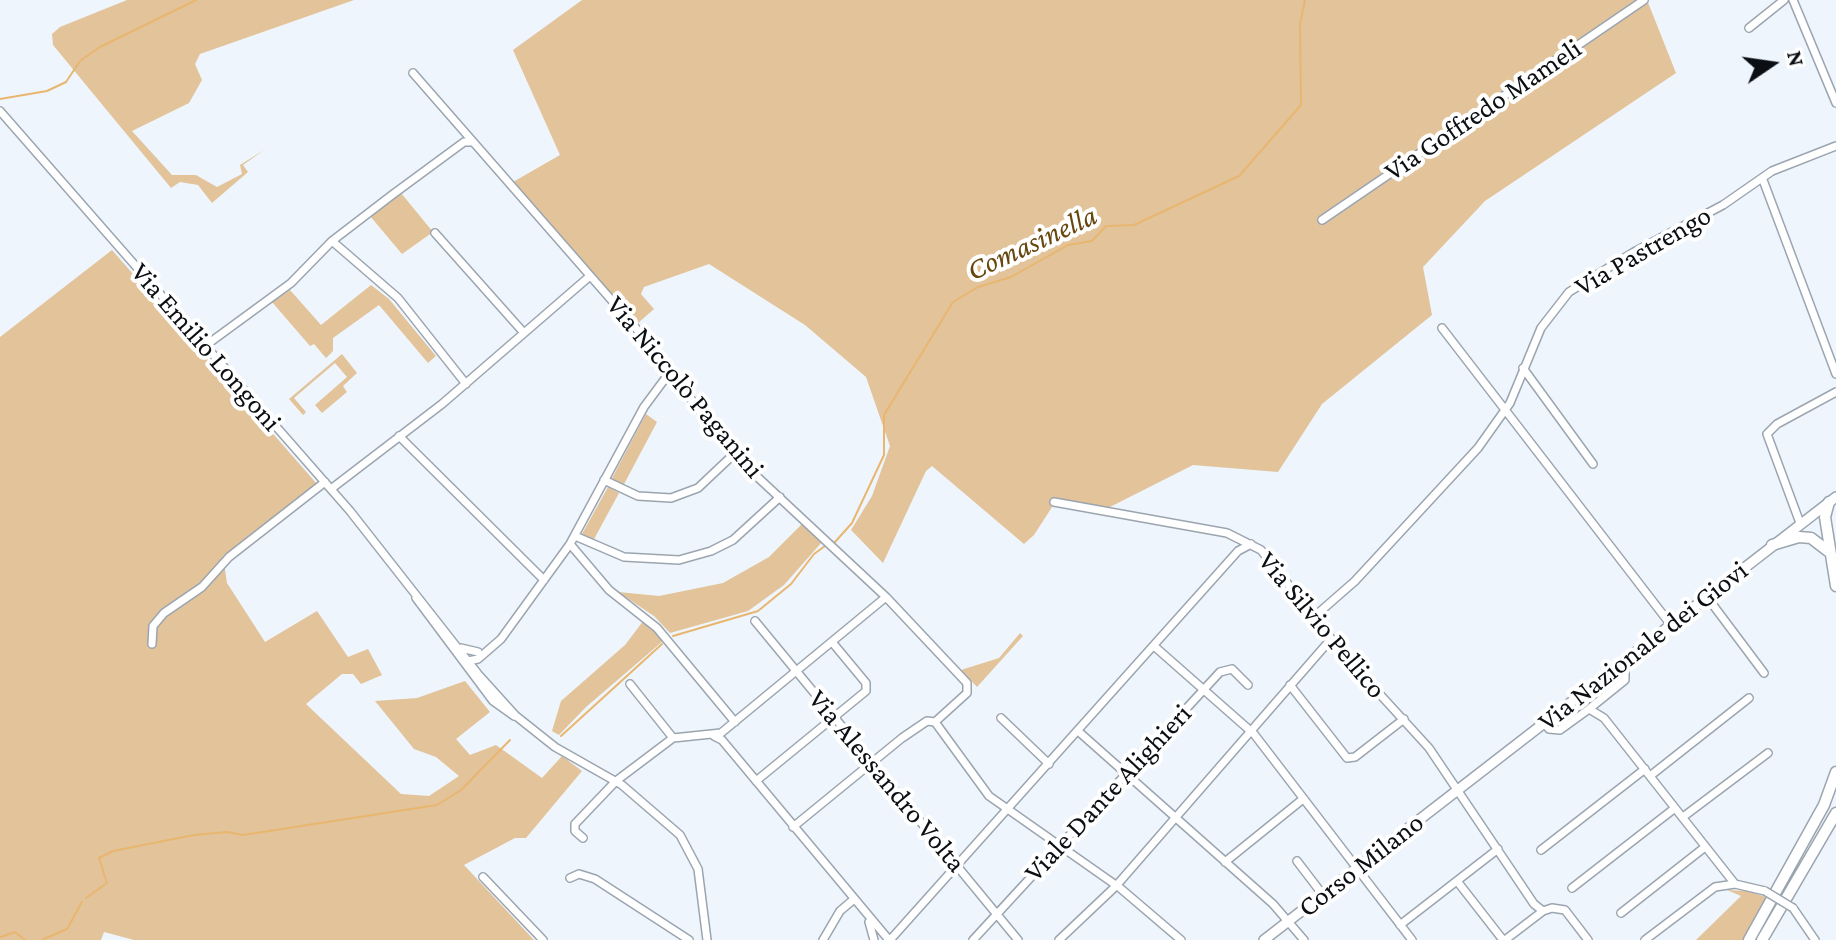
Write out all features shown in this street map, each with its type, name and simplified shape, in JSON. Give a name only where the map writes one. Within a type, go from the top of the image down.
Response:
[{"type":"highway","points":[[1832,499],[1825,517],[1836,586]]},
{"type":"highway","points":[[1772,545],[1799,537],[1811,538],[1829,552]]},
{"type":"highway","points":[[1749,940],[1770,890],[1824,805],[1836,772]]},
{"type":"highway","points":[[1762,940],[1788,908],[1834,819]]},
{"type":"main road","name":"Via Nazionale dei Giovi","points":[[1459,790],[1832,499]]},
{"type":"main road","name":"Corso Milano","points":[[1264,940],[1459,790]]},
{"type":"street","name":"Via Goffredo Mameli","points":[[1322,220],[1644,0]]},
{"type":"street","points":[[1749,28],[1784,0]]},
{"type":"street","points":[[1793,0],[1836,103]]},
{"type":"street","name":"Via Niccolò Paganini","points":[[413,73],[590,276],[734,454],[886,597],[964,680],[968,688],[935,722]]},
{"type":"street","name":"Via Emilio Longoni","points":[[0,111],[328,485],[478,674],[516,716]]},
{"type":"street","points":[[205,346],[291,283],[332,241],[464,142],[473,142]]},
{"type":"street","name":"Via Pastrengo","points":[[1315,616],[1355,581],[1455,476],[1505,411],[1548,317],[1569,292],[1763,180],[1772,171],[1836,146]]},
{"type":"street","points":[[1763,180],[1836,374]]},
{"type":"street","points":[[435,233],[524,333]]},
{"type":"street","points":[[332,241],[398,298],[466,384]]},
{"type":"street","points":[[152,644],[153,626],[164,613],[202,587],[229,557],[399,436],[466,384],[590,276]]},
{"type":"street","points":[[1442,328],[1671,625]]},
{"type":"street","points":[[1523,368],[1593,464]]},
{"type":"street","points":[[468,660],[493,647],[570,544],[644,407],[670,372]]},
{"type":"street","points":[[1800,523],[1767,434],[1777,424],[1836,392]]},
{"type":"street","points":[[399,436],[544,580]]},
{"type":"street","points":[[604,480],[638,496],[671,498],[698,488],[734,454]]},
{"type":"street","points":[[575,536],[624,557],[679,560],[711,551],[733,540],[780,497]]},
{"type":"street","name":"Via Silvio Pellico","points":[[1054,502],[1227,533],[1254,545],[1331,639],[1404,719],[1459,790],[1532,901],[1543,911]]},
{"type":"street","points":[[570,544],[609,590],[657,628],[735,722]]},
{"type":"street","points":[[716,736],[866,916],[890,940],[1241,547],[1254,545]]},
{"type":"street","name":"Via Emilio Longoni","points":[[409,586],[430,621],[493,701],[555,747],[616,781],[667,821],[691,851],[701,879],[707,940]]},
{"type":"street","points":[[583,838],[575,831],[575,824],[616,781],[673,738],[716,736],[886,597]]},
{"type":"street","points":[[1707,597],[1764,673]]},
{"type":"street","name":"Via Emilio Longoni","points":[[430,621],[438,624],[468,660],[493,701]]},
{"type":"street","name":"Via Alessandro Volta","points":[[755,621],[1018,940]]},
{"type":"street","points":[[1059,940],[1116,886],[1331,639]]},
{"type":"street","points":[[756,781],[865,692],[867,686],[832,642]]},
{"type":"street","points":[[458,646],[479,654]]},
{"type":"street","points":[[1154,646],[1250,730],[1412,940]]},
{"type":"street","points":[[478,674],[479,654]]},
{"type":"street","points":[[1544,723],[1549,729],[1560,730],[1589,709],[1625,680],[1625,660]]},
{"type":"street","name":"Viale Dante Alighieri","points":[[973,940],[1203,689],[1227,668],[1248,685]]},
{"type":"street","points":[[630,684],[673,738]]},
{"type":"street","points":[[1290,685],[1347,758],[1355,757],[1404,719]]},
{"type":"street","points":[[1541,850],[1749,698]]},
{"type":"street","points":[[1599,700],[1604,718]]},
{"type":"street","points":[[1589,709],[1604,718],[1735,884]]},
{"type":"street","points":[[1001,718],[1049,764]]},
{"type":"street","points":[[793,827],[927,721],[935,722],[984,790],[1008,811],[1116,886],[1181,940]]},
{"type":"street","points":[[1078,731],[1289,921],[1304,940]]},
{"type":"street","points":[[1683,817],[1768,753]]},
{"type":"street","points":[[1225,862],[1303,799]]},
{"type":"street","points":[[1572,888],[1675,808]]},
{"type":"street","points":[[1621,913],[1705,847]]},
{"type":"street","points":[[1400,925],[1498,849]]},
{"type":"street","points":[[1297,861],[1323,895]]},
{"type":"street","points":[[570,878],[579,874],[595,879],[689,940]]},
{"type":"street","points":[[483,877],[543,940]]},
{"type":"street","points":[[1457,881],[1504,940],[1543,911],[1552,908],[1565,910],[1588,940]]},
{"type":"street","points":[[1645,939],[1708,891],[1735,884],[1770,890],[1815,940]]},
{"type":"street","points":[[823,940],[840,911],[853,900]]},
{"type":"street","points":[[866,916],[874,940]]},
{"type":"shaded area","points":[[127,0],[354,0],[200,54],[195,64],[202,80],[189,103],[132,131],[172,175],[196,175],[217,187],[242,174],[240,165],[264,150],[243,165],[248,172],[212,203],[198,185],[180,182],[171,188],[53,45],[52,34],[60,27]]},
{"type":"shaded area","points":[[582,0],[1647,0],[1676,73],[1485,201],[1423,267],[1432,315],[1322,404],[1278,472],[1193,465],[1104,510],[1054,504],[1034,535],[1024,544],[932,466],[926,471],[883,563],[851,530],[872,496],[890,446],[866,377],[805,325],[709,264],[644,287],[641,294],[654,309],[637,324],[513,182],[560,155],[513,50]]},
{"type":"shaded area","points":[[401,193],[433,232],[402,254],[370,216]]},
{"type":"shaded area","points":[[112,250],[317,484],[223,556],[227,583],[265,642],[317,611],[348,657],[368,649],[382,675],[361,684],[353,674],[342,674],[306,704],[401,794],[429,796],[459,776],[436,757],[414,749],[375,701],[417,698],[465,681],[490,712],[456,739],[470,755],[496,745],[542,778],[562,756],[582,771],[526,838],[515,838],[464,865],[534,940],[134,940],[104,932],[101,940],[0,940],[0,337]]},
{"type":"shaded area","points":[[371,285],[389,299],[436,356],[428,363],[379,305],[333,338],[333,351],[326,358],[314,344],[310,346],[272,302],[290,290],[321,325]]},
{"type":"shaded area","points":[[342,354],[357,373],[343,386],[347,392],[322,413],[315,405],[347,377],[335,363],[294,398],[306,412],[303,415],[289,399]]},
{"type":"shaded area","points":[[646,414],[657,422],[623,486],[611,480]]},
{"type":"shaded area","points":[[608,487],[619,493],[593,541],[582,534]]},
{"type":"shaded area","points":[[802,524],[822,542],[784,585],[748,611],[670,633],[654,616],[618,592],[659,596],[723,583],[769,557]]},
{"type":"shaded area","points":[[644,620],[663,641],[586,707],[559,735],[552,731],[561,701],[625,645]]},
{"type":"shaded area","points":[[1020,633],[1023,636],[977,687],[961,670],[999,658]]},
{"type":"shaded area","points":[[1727,890],[1747,891],[1766,897],[1744,940],[1696,940],[1741,896]]},
{"type":"waterway","points":[[0,99],[47,91],[66,82],[80,61],[100,47],[196,0]]},
{"type":"waterway","name":"Comasinella","points":[[835,542],[852,523],[884,455],[884,415],[953,302],[978,287],[1011,277],[1068,245],[1092,241],[1106,226],[1134,225],[1239,176],[1301,105],[1300,24],[1305,0]]},
{"type":"waterway","name":"Comasinella","points":[[673,636],[758,611],[791,584],[814,554],[825,546]]},
{"type":"waterway","name":"Comasinella","points":[[561,736],[662,644]]},
{"type":"waterway","points":[[86,898],[107,883],[99,858],[113,851],[194,835],[227,832],[243,835],[437,805],[461,790],[510,740]]},
{"type":"waterway","name":"Comasinella","points":[[42,940],[67,929],[82,902]]},
{"type":"waterway","name":"Comasinella","points":[[0,937],[15,932],[25,940]]}]
